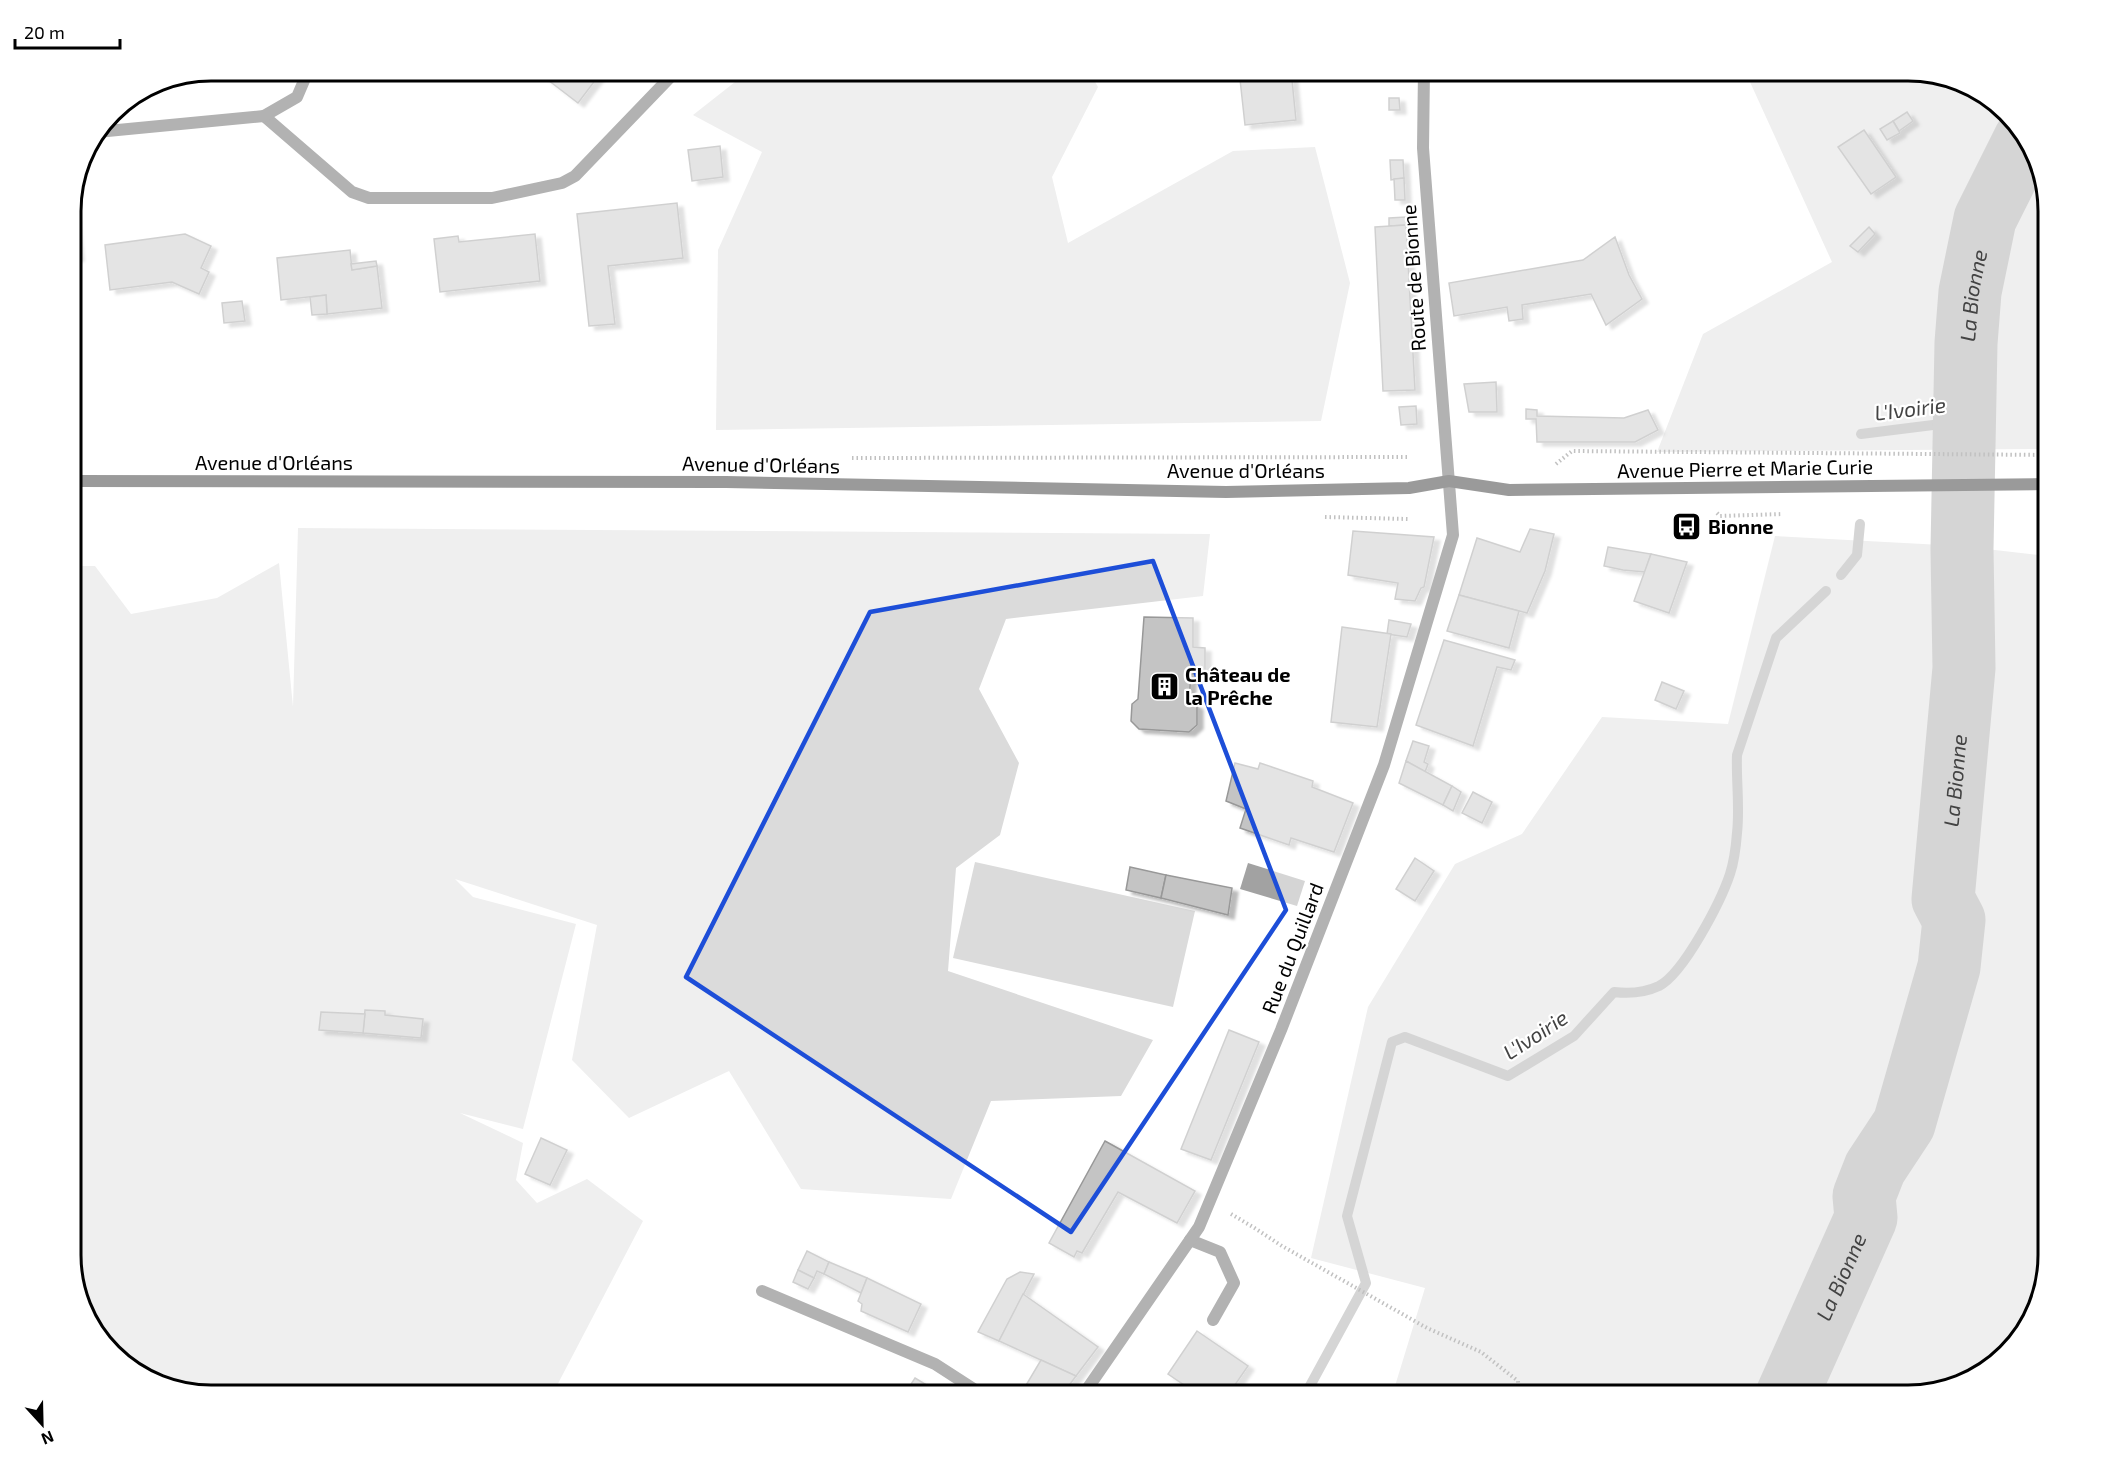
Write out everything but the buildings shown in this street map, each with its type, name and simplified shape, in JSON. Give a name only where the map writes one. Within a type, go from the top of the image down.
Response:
[{"type":"main road","name":"Avenue d'Orléans","points":[[81,481],[726,482],[1226,492],[1409,488],[1449,482]]},
{"type":"main road","name":"Avenue Pierre et Marie Curie","points":[[1449,482],[1509,490],[2038,484]]},
{"type":"street","points":[[109,131],[264,116],[297,98],[304,81]]},
{"type":"street","points":[[264,116],[352,192],[369,198],[492,198],[562,183],[575,176],[666,81]]},
{"type":"street","name":"Route de Bionne","points":[[1424,81],[1423,148],[1449,482]]},
{"type":"street","name":"Rue du Quillard","points":[[1090,1385],[1199,1227],[1281,1030],[1384,765],[1453,535],[1449,482]]},
{"type":"street","points":[[1190,1240],[1220,1252],[1234,1283],[1213,1320]]},
{"type":"street","points":[[762,1291],[934,1364],[967,1385]]},
{"type":"path","points":[[1528,490],[1572,451],[2038,455]]},
{"type":"path","points":[[1209,1202],[1351,1286],[1427,1328],[1480,1352],[1518,1381],[1518,1385]]},
{"type":"highlighted area","points":[[1153,561],[1286,910],[1071,1232],[686,977],[870,612]]},
{"type":"shaded area","points":[[736,81],[1095,81],[1098,87],[1052,177],[1068,243],[1233,151],[1315,147],[1350,283],[1321,421],[716,430],[718,250],[762,152],[693,115]]},
{"type":"shaded area","points":[[1750,81],[1925,82],[1958,91],[1973,98],[1994,113],[2006,125],[2025,154],[2037,194],[2038,449],[1657,452],[1703,334],[1832,262]]},
{"type":"shaded area","points":[[298,528],[1210,534],[1203,596],[1006,619],[979,689],[1019,763],[1000,835],[956,868],[948,971],[1153,1040],[1121,1096],[991,1101],[951,1199],[801,1189],[729,1071],[629,1118],[572,1060],[597,925],[455,879],[473,897],[576,924],[523,1129],[460,1113],[523,1143],[516,1180],[537,1203],[587,1179],[643,1221],[557,1385],[194,1384],[154,1372],[125,1353],[98,1320],[91,1305],[85,1288],[81,1263],[81,566],[95,566],[131,614],[217,598],[279,563],[293,707]]},
{"type":"shaded area","points":[[1775,536],[1960,546],[2038,555],[2038,1255],[2034,1288],[2025,1312],[2011,1334],[1987,1358],[1958,1375],[1925,1384],[1395,1385],[1425,1288],[1311,1258],[1368,1007],[1455,864],[1522,834],[1602,717],[1728,724]]},
{"type":"shaded area","points":[[975,862],[1195,911],[1173,1007],[953,958]]},
{"type":"shaded area","points":[[1248,863],[1305,881],[1297,906],[1240,889]]},
{"type":"waterway","name":"La Bionne","points":[[1791,1385],[1866,1218],[1864,1196],[1875,1168],[1904,1124],[1949,967],[1954,920],[1943,899],[1964,668],[1962,549],[1966,343],[1970,292],[1985,219],[2021,147]]},
{"type":"waterway","name":"L'Ivoirie","points":[[1861,434],[1965,421]]},
{"type":"waterway","name":"L'Ivoirie","points":[[1841,575],[1857,555],[1860,524]]},
{"type":"waterway","name":"L'Ivoirie","points":[[1310,1385],[1366,1283],[1347,1216],[1392,1042],[1405,1037],[1508,1076],[1574,1036],[1614,992],[1631,993],[1648,990],[1669,979],[1700,935],[1719,901],[1730,874],[1735,854],[1738,823],[1737,755],[1776,638],[1826,591]]},
{"type":"place","name":"Bionne","points":[[1687,526]]},
{"type":"place","name":"Château de la Prêche","points":[[1164,686]]}]
